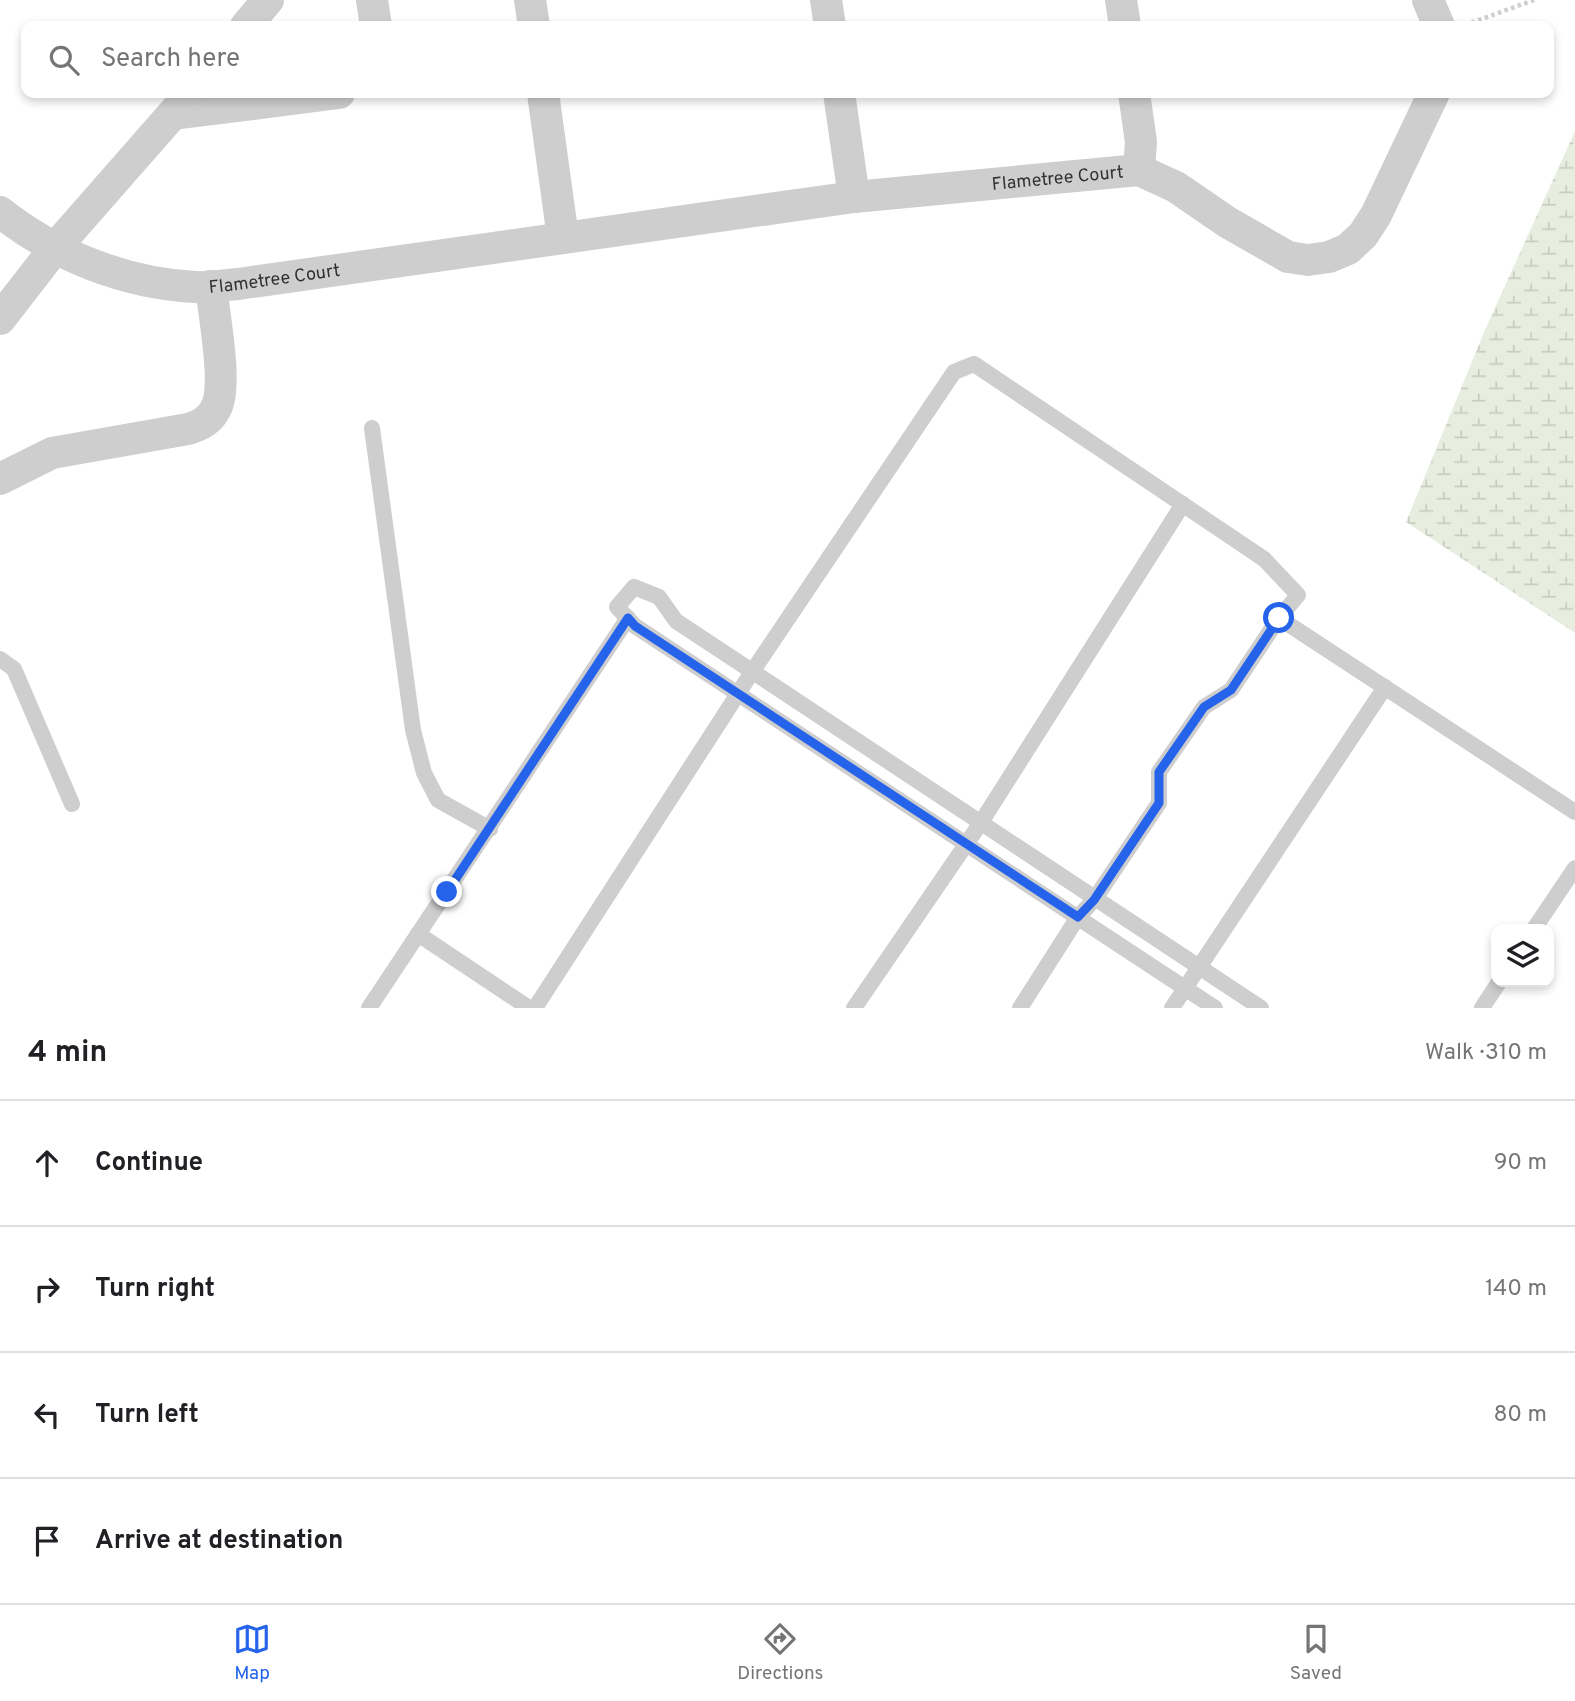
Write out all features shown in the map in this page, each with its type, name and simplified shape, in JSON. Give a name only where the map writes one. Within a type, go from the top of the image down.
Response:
[{"type":"street","points":[[250,21],[268,0]]},
{"type":"street","points":[[372,0],[375,21]]},
{"type":"street","points":[[530,0],[533,21]]},
{"type":"street","points":[[826,0],[829,21]]},
{"type":"street","points":[[1121,0],[1124,21]]},
{"type":"street","points":[[1427,0],[1437,21]]},
{"type":"street","points":[[0,319],[55,248],[182,103],[260,98]]},
{"type":"street","points":[[544,98],[563,238]]},
{"type":"street","points":[[840,98],[855,197]]},
{"type":"street","points":[[1135,98],[1141,142],[1139,170]]},
{"type":"street","name":"Flametree Court","points":[[0,212],[27,232],[83,262],[138,279],[187,286],[211,286],[855,197],[1139,170],[1175,187],[1227,222],[1288,257],[1308,260],[1329,257],[1348,249],[1363,235],[1376,215],[1432,98]]},
{"type":"street","points":[[0,479],[52,453],[204,424],[217,407],[220,382],[211,286]]},
{"type":"lane","points":[[418,934],[532,1008],[738,693],[954,372],[974,363],[1264,559],[1298,595],[1279,618],[1231,690],[1204,707],[1159,772],[1159,803],[1094,900],[1078,917],[1020,1008]]},
{"type":"lane","points":[[372,428],[413,730],[424,773],[438,800],[490,829]]},
{"type":"lane","points":[[854,1008],[980,824],[1183,504]]},
{"type":"lane","points":[[1215,1008],[635,626],[617,607],[634,587],[659,597],[676,621],[1261,1008]]},
{"type":"lane","points":[[369,1008],[628,618]]},
{"type":"lane","points":[[1279,618],[1575,811]]},
{"type":"lane","points":[[0,659],[14,669],[72,804]]},
{"type":"lane","points":[[1172,1008],[1385,687]]},
{"type":"lane","points":[[852,768],[865,747]]},
{"type":"lane","points":[[1537,924],[1575,869]]},
{"type":"lane","points":[[1482,1008],[1496,987]]},
{"type":"path","points":[[1476,21],[1534,0]]},
{"type":"green space","points":[[1575,131],[1575,633],[1406,522],[1485,330]]},
{"type":"route","points":[[447,892],[628,618],[635,626],[1078,917],[1094,900],[1159,803],[1159,772],[1204,707],[1231,690],[1279,618]]}]
